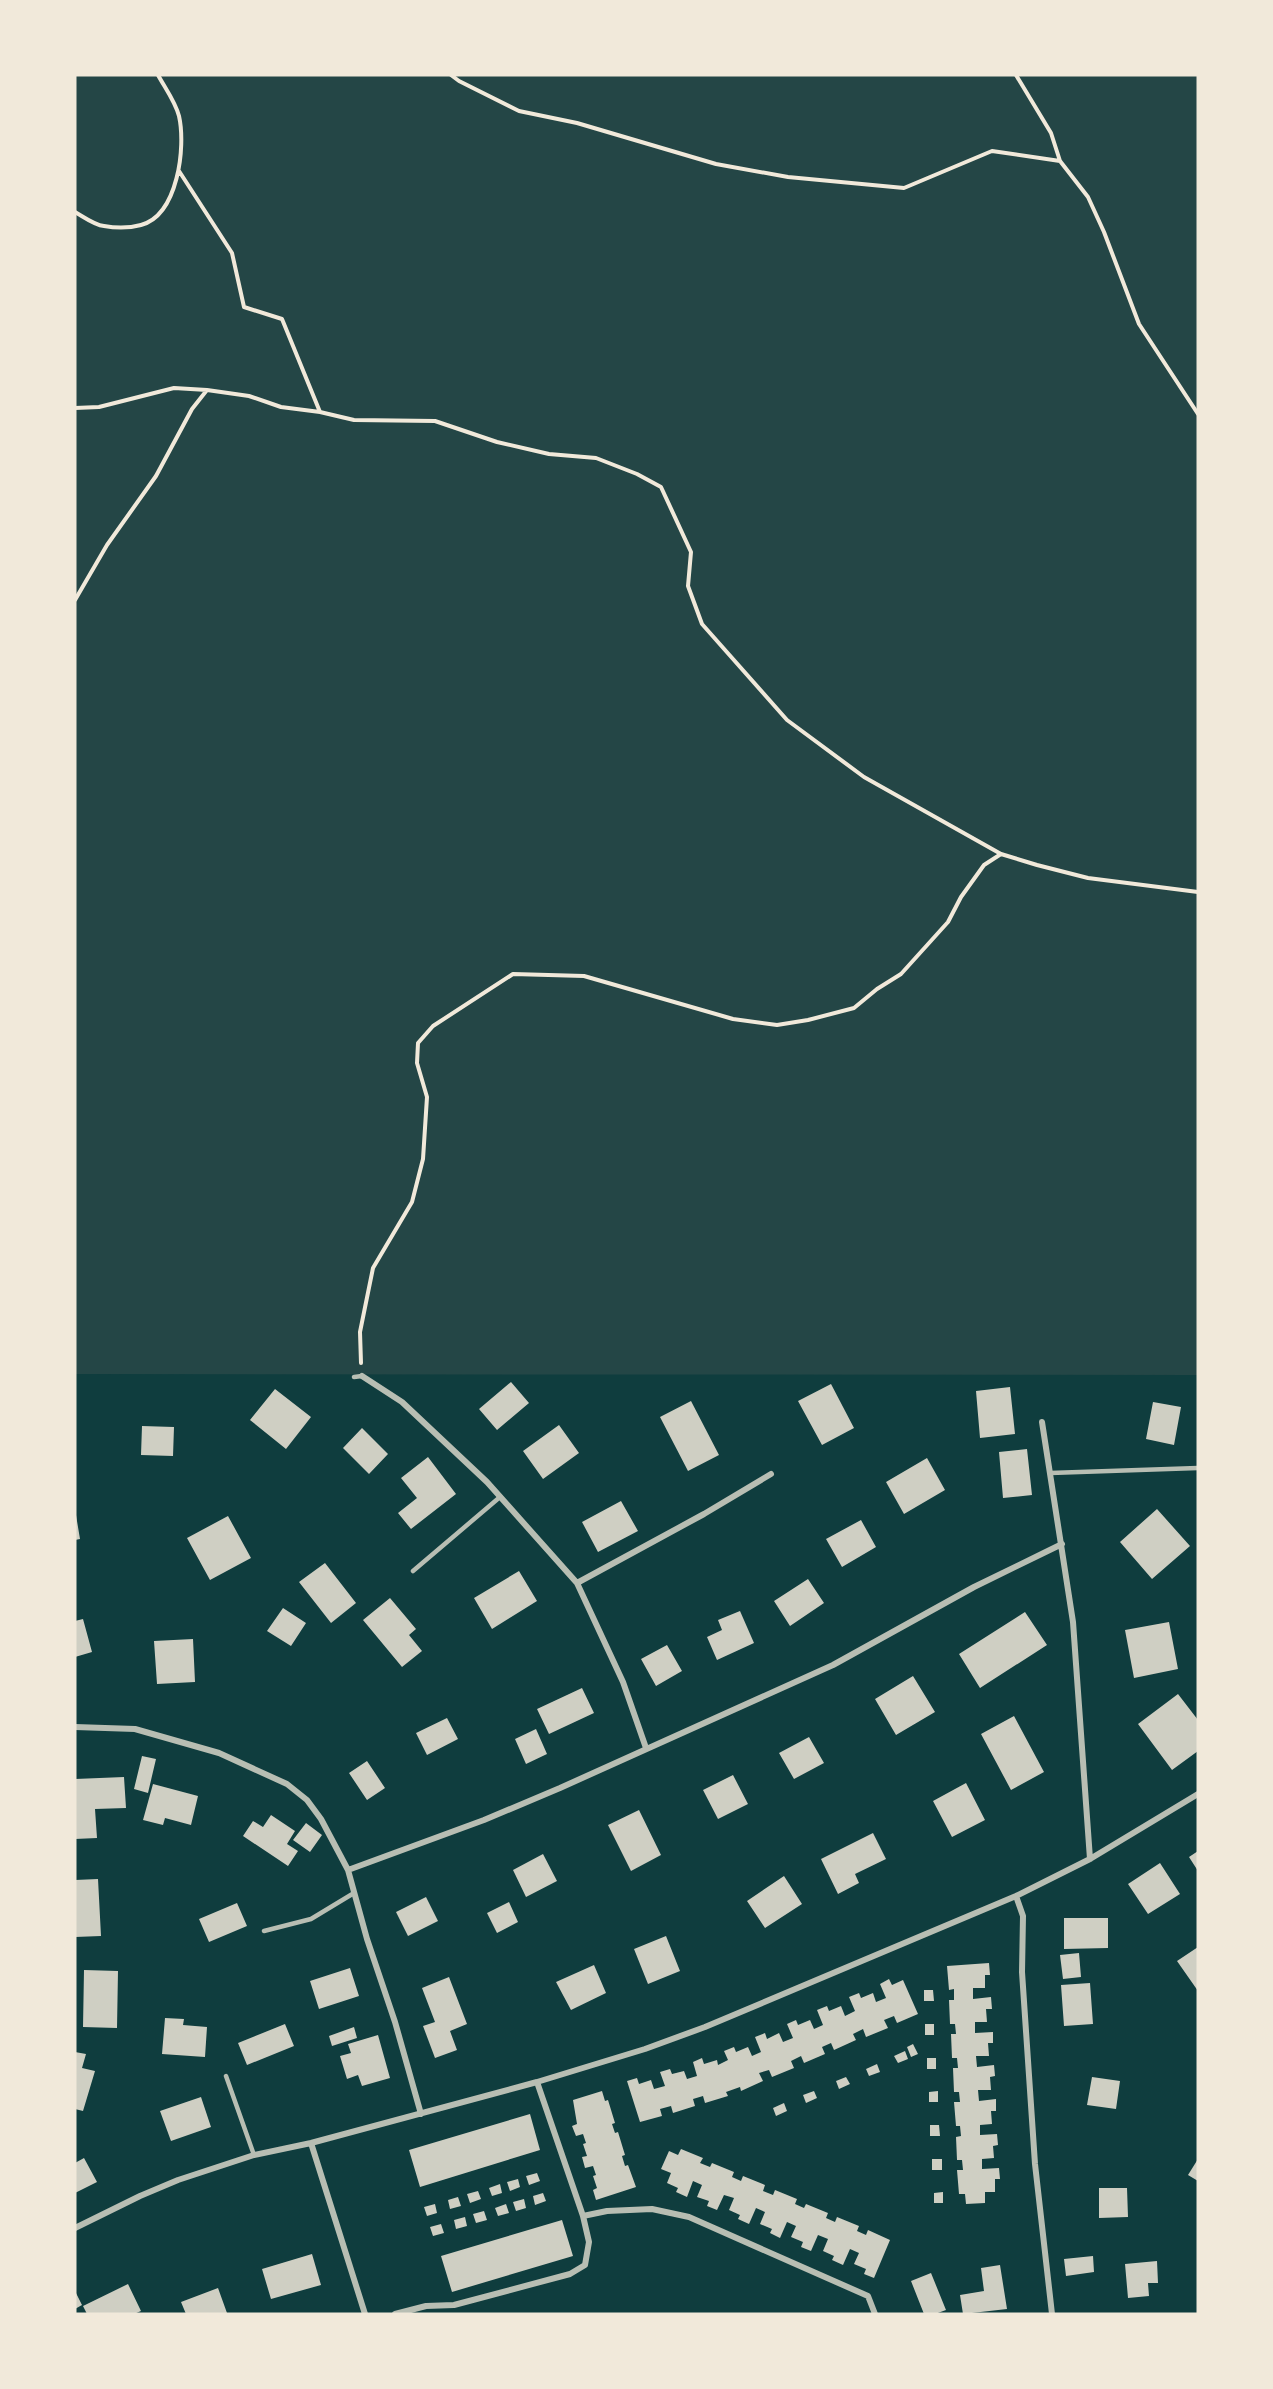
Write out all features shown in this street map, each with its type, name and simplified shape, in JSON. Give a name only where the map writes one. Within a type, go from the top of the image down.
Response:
[{"type":"street","points":[[362,1376],[402,1402],[487,1482],[577,1583],[623,1682],[646,1748]]},
{"type":"street","points":[[1042,1422],[1072,1622],[1090,1859]]},
{"type":"street","points":[[577,1583],[704,1514],[771,1474]]},
{"type":"street","points":[[348,1870],[484,1820],[560,1788],[833,1665],[974,1587],[1062,1544]]},
{"type":"street","points":[[75,1727],[135,1730],[219,1753],[287,1784],[307,1800],[321,1819],[348,1870],[421,2114]]},
{"type":"street","points":[[75,2228],[178,2180],[254,2155],[311,2143],[537,2082],[705,2028],[1017,1896],[1090,1859],[1198,1794]]},
{"type":"street","points":[[1017,1896],[1023,1916],[1022,1972],[1035,2164],[1052,2314]]},
{"type":"street","points":[[395,2314],[426,2306],[454,2305],[570,2274],[585,2265],[589,2242],[583,2216],[537,2082]]},
{"type":"street","points":[[311,2143],[365,2314]]},
{"type":"street","points":[[583,2216],[607,2211],[652,2209],[688,2217],[868,2296],[875,2314]]},
{"type":"lane","points":[[354,1377],[362,1376]]},
{"type":"lane","points":[[1050,1473],[1198,1468]]},
{"type":"lane","points":[[413,1571],[500,1497]]},
{"type":"lane","points":[[264,1931],[311,1919],[354,1893]]},
{"type":"lane","points":[[226,2076],[254,2155]]},
{"type":"path","points":[[75,212],[101,226],[142,225],[162,208],[176,184],[179,171],[180,119],[158,75]]},
{"type":"path","points":[[451,75],[519,111],[577,123],[716,164],[788,177],[904,188],[992,151],[1060,161]]},
{"type":"path","points":[[1016,75],[1051,133],[1060,161],[1088,197],[1104,232],[1139,324],[1198,414]]},
{"type":"path","points":[[179,171],[232,253],[244,308],[282,319],[320,412]]},
{"type":"path","points":[[75,408],[99,407],[127,398],[151,395],[160,390],[174,388],[207,390],[249,396],[281,407],[320,412],[354,420],[435,421],[497,442],[549,454],[596,458],[637,474],[661,487],[691,552],[688,586],[702,624],[786,720],[864,777],[1001,854],[1088,878],[1198,892]]},
{"type":"path","points":[[75,600],[107,545],[156,476],[192,409],[207,390]]},
{"type":"path","points":[[362,1376],[360,1332],[373,1268],[411,1202],[423,1159],[427,1097],[417,1063],[418,1043],[433,1026],[513,974],[584,976],[733,1019],[777,1025],[808,1020],[854,1008],[877,989],[901,974],[948,922],[961,897],[984,865],[1001,854]]},
{"type":"shaded area","points":[[75,75],[1198,75],[1198,1375],[75,1374]]},
{"type":"building","points":[[511,1382],[529,1403],[497,1430],[479,1409]]},
{"type":"building","points":[[831,1384],[854,1428],[822,1445],[798,1401]]},
{"type":"building","points":[[1010,1387],[1015,1434],[980,1438],[976,1391]]},
{"type":"building","points":[[275,1389],[311,1417],[286,1449],[250,1420]]},
{"type":"building","points":[[691,1401],[719,1455],[688,1471],[660,1417]]},
{"type":"building","points":[[1153,1402],[1181,1407],[1174,1445],[1146,1439]]},
{"type":"building","points":[[559,1425],[579,1453],[543,1479],[523,1451]]},
{"type":"building","points":[[142,1426],[174,1427],[173,1456],[141,1455]]},
{"type":"building","points":[[362,1428],[388,1454],[369,1474],[343,1448]]},
{"type":"building","points":[[1027,1449],[1032,1495],[1003,1498],[999,1452]]},
{"type":"building","points":[[428,1457],[456,1494],[411,1529],[398,1513],[417,1498],[401,1478]]},
{"type":"building","points":[[927,1458],[945,1490],[904,1514],[886,1482]]},
{"type":"building","points":[[621,1501],[638,1531],[598,1552],[582,1522]]},
{"type":"building","points":[[75,1509],[80,1539],[75,1540]]},
{"type":"building","points":[[1157,1509],[1190,1546],[1152,1579],[1120,1542]]},
{"type":"building","points":[[228,1516],[251,1558],[210,1580],[187,1538]]},
{"type":"building","points":[[861,1520],[876,1547],[842,1567],[826,1539]]},
{"type":"building","points":[[325,1563],[356,1603],[331,1623],[299,1582]]},
{"type":"building","points":[[519,1571],[537,1601],[492,1629],[474,1598]]},
{"type":"building","points":[[808,1579],[824,1603],[790,1626],[774,1601]]},
{"type":"building","points":[[390,1598],[416,1629],[409,1635],[422,1651],[402,1667],[363,1620]]},
{"type":"building","points":[[283,1608],[306,1623],[291,1646],[267,1631]]},
{"type":"building","points":[[740,1611],[754,1643],[717,1660],[707,1637],[722,1630],[718,1620]]},
{"type":"building","points":[[1025,1612],[1047,1645],[980,1688],[959,1654]]},
{"type":"building","points":[[83,1619],[92,1652],[75,1657],[75,1621]]},
{"type":"building","points":[[1169,1622],[1178,1669],[1134,1678],[1125,1630]]},
{"type":"building","points":[[193,1639],[195,1682],[157,1684],[154,1641]]},
{"type":"building","points":[[667,1645],[682,1671],[656,1686],[641,1659]]},
{"type":"building","points":[[913,1676],[935,1712],[896,1735],[875,1699]]},
{"type":"building","points":[[582,1688],[594,1713],[549,1734],[537,1709]]},
{"type":"building","points":[[1178,1694],[1198,1720],[1198,1751],[1172,1770],[1138,1724]]},
{"type":"building","points":[[1014,1716],[1044,1772],[1011,1790],[981,1734]]},
{"type":"building","points":[[447,1718],[458,1739],[427,1755],[416,1733]]},
{"type":"building","points":[[536,1729],[547,1754],[526,1764],[515,1739]]},
{"type":"building","points":[[809,1737],[824,1763],[794,1779],[779,1753]]},
{"type":"building","points":[[142,1756],[156,1759],[148,1793],[134,1789]]},
{"type":"building","points":[[367,1761],[385,1788],[367,1800],[349,1773]]},
{"type":"building","points":[[733,1775],[748,1804],[718,1819],[703,1790]]},
{"type":"building","points":[[124,1777],[126,1808],[95,1809],[97,1838],[75,1839],[75,1779]]},
{"type":"building","points":[[966,1783],[985,1820],[952,1837],[933,1801]]},
{"type":"building","points":[[153,1784],[198,1796],[191,1825],[165,1818],[163,1825],[143,1820]]},
{"type":"building","points":[[639,1810],[661,1855],[631,1871],[608,1825]]},
{"type":"building","points":[[271,1815],[295,1831],[287,1844],[298,1851],[288,1866],[243,1836],[253,1821],[263,1827]]},
{"type":"building","points":[[306,1823],[322,1835],[310,1852],[293,1840]]},
{"type":"building","points":[[873,1833],[886,1859],[855,1874],[859,1883],[838,1894],[821,1859]]},
{"type":"building","points":[[1198,1851],[1198,1871],[1189,1857]]},
{"type":"building","points":[[543,1854],[557,1881],[526,1897],[513,1870]]},
{"type":"building","points":[[1160,1863],[1180,1894],[1148,1914],[1128,1884]]},
{"type":"building","points":[[784,1876],[802,1904],[765,1928],[747,1901]]},
{"type":"building","points":[[98,1879],[101,1936],[75,1937],[75,1880]]},
{"type":"building","points":[[426,1897],[438,1921],[408,1936],[396,1912]]},
{"type":"building","points":[[509,1902],[518,1922],[497,1933],[487,1913]]},
{"type":"building","points":[[237,1903],[247,1926],[209,1942],[199,1919]]},
{"type":"building","points":[[1064,1918],[1108,1918],[1108,1948],[1064,1949]]},
{"type":"building","points":[[666,1936],[680,1971],[648,1984],[634,1949]]},
{"type":"building","points":[[1198,1947],[1198,1991],[1177,1961]]},
{"type":"building","points":[[1079,1953],[1081,1977],[1063,1979],[1060,1955]]},
{"type":"building","points":[[989,1963],[990,1975],[985,1975],[985,1988],[973,1988],[973,1999],[991,1997],[992,2009],[986,2009],[987,2022],[975,2022],[975,2033],[993,2032],[993,2043],[988,2043],[989,2056],[976,2056],[977,2067],[994,2065],[995,2076],[990,2077],[991,2090],[978,2090],[979,2101],[996,2099],[996,2111],[991,2111],[992,2124],[980,2125],[980,2135],[997,2134],[998,2145],[993,2146],[994,2158],[982,2159],[982,2169],[999,2168],[1000,2179],[995,2179],[995,2192],[985,2192],[985,2203],[966,2204],[965,2194],[959,2194],[957,2170],[963,2170],[962,2160],[957,2160],[956,2137],[961,2136],[960,2126],[956,2126],[954,2102],[960,2102],[959,2092],[954,2092],[953,2068],[958,2068],[957,2058],[952,2058],[951,2034],[956,2034],[955,2024],[950,2024],[949,2000],[954,2000],[954,1989],[949,1990],[947,1966]]},
{"type":"building","points":[[594,1965],[606,1993],[571,2010],[556,1982]]},
{"type":"building","points":[[350,1968],[359,1996],[319,2009],[310,1981]]},
{"type":"building","points":[[84,1970],[118,1971],[117,2028],[83,2027]]},
{"type":"building","points":[[449,1977],[467,2024],[450,2031],[457,2050],[435,2058],[423,2026],[435,2022],[422,1988]]},
{"type":"building","points":[[889,1979],[892,1985],[903,1980],[918,2014],[897,2023],[894,2016],[884,2020],[888,2028],[866,2037],[863,2029],[853,2034],[856,2040],[834,2050],[831,2043],[822,2047],[825,2054],[804,2063],[801,2056],[791,2061],[794,2068],[772,2077],[769,2070],[759,2073],[763,2081],[741,2091],[740,2087],[726,2092],[728,2096],[705,2103],[703,2096],[693,2099],[695,2106],[673,2113],[671,2106],[660,2109],[662,2116],[640,2122],[627,2081],[637,2078],[639,2084],[651,2080],[654,2089],[665,2086],[660,2072],[670,2069],[672,2074],[684,2071],[687,2079],[697,2076],[693,2062],[702,2058],[704,2064],[717,2060],[718,2065],[728,2060],[724,2051],[734,2047],[736,2052],[748,2047],[752,2056],[761,2052],[755,2037],[765,2033],[767,2039],[779,2033],[783,2042],[793,2038],[787,2024],[796,2020],[798,2025],[810,2020],[814,2029],[823,2025],[817,2010],[827,2006],[829,2011],[841,2006],[845,2016],[855,2011],[849,1997],[859,1993],[861,1998],[873,1993],[876,2002],[886,1998],[880,1984]]},
{"type":"building","points":[[1090,1983],[1093,2024],[1064,2026],[1061,1985]]},
{"type":"building","points":[[924,1990],[933,1990],[934,2001],[924,2001]]},
{"type":"building","points":[[165,2018],[184,2019],[183,2025],[207,2027],[205,2057],[162,2054]]},
{"type":"building","points":[[285,2024],[294,2046],[247,2065],[238,2043]]},
{"type":"building","points":[[925,2024],[934,2024],[934,2035],[925,2035]]},
{"type":"building","points":[[354,2027],[357,2038],[332,2046],[329,2036]]},
{"type":"building","points":[[378,2035],[390,2078],[362,2086],[358,2075],[347,2079],[340,2056],[351,2053],[348,2044]]},
{"type":"building","points":[[913,2044],[918,2054],[911,2057],[907,2047]]},
{"type":"building","points":[[905,2051],[908,2059],[898,2063],[894,2056]]},
{"type":"building","points":[[75,2052],[86,2054],[82,2068],[95,2071],[83,2111],[75,2109]]},
{"type":"building","points":[[927,2058],[936,2058],[936,2069],[927,2069]]},
{"type":"building","points":[[877,2064],[880,2072],[869,2076],[866,2069]]},
{"type":"building","points":[[846,2077],[850,2084],[839,2089],[836,2081]]},
{"type":"building","points":[[1092,2077],[1120,2081],[1116,2109],[1087,2105]]},
{"type":"building","points":[[602,2091],[605,2101],[608,2100],[615,2123],[612,2124],[615,2133],[618,2132],[625,2155],[622,2156],[625,2166],[628,2165],[636,2187],[596,2200],[593,2190],[597,2188],[593,2176],[596,2175],[593,2166],[585,2168],[582,2157],[587,2156],[583,2144],[586,2143],[583,2134],[576,2136],[572,2126],[577,2124],[573,2100]]},
{"type":"building","points":[[814,2091],[817,2098],[806,2103],[803,2095]]},
{"type":"building","points":[[938,2091],[938,2102],[929,2102],[929,2092]]},
{"type":"building","points":[[201,2097],[211,2127],[171,2141],[160,2111]]},
{"type":"building","points":[[784,2103],[787,2111],[776,2116],[773,2108]]},
{"type":"building","points":[[530,2114],[540,2150],[420,2187],[409,2150]]},
{"type":"building","points":[[930,2125],[939,2125],[940,2136],[930,2136]]},
{"type":"building","points":[[681,2149],[703,2158],[700,2163],[710,2167],[712,2163],[734,2172],[732,2177],[741,2181],[743,2176],[765,2185],[763,2191],[773,2195],[775,2190],[797,2199],[795,2204],[804,2208],[806,2204],[828,2213],[826,2218],[835,2222],[837,2217],[859,2226],[857,2231],[866,2235],[868,2230],[890,2240],[874,2278],[864,2274],[866,2269],[854,2264],[859,2253],[850,2249],[843,2265],[832,2260],[834,2256],[823,2251],[828,2239],[818,2235],[811,2251],[801,2247],[803,2242],[791,2237],[796,2226],[787,2222],[780,2238],[770,2233],[772,2229],[760,2224],[765,2212],[756,2208],[749,2224],[738,2219],[740,2215],[729,2210],[734,2198],[724,2195],[717,2210],[707,2206],[709,2201],[697,2197],[702,2185],[693,2181],[687,2197],[676,2192],[678,2188],[667,2183],[671,2173],[661,2169],[669,2151],[678,2155]]},
{"type":"building","points":[[84,2158],[97,2182],[75,2193],[75,2163]]},
{"type":"building","points":[[932,2159],[942,2159],[942,2170],[932,2170]]},
{"type":"building","points":[[1198,2159],[1198,2181],[1188,2175]]},
{"type":"building","points":[[537,2173],[540,2181],[529,2185],[526,2176]]},
{"type":"building","points":[[518,2179],[520,2187],[510,2191],[507,2182]]},
{"type":"building","points":[[500,2184],[502,2193],[492,2196],[489,2188]]},
{"type":"building","points":[[1099,2188],[1127,2188],[1128,2217],[1099,2218]]},
{"type":"building","points":[[478,2191],[481,2199],[470,2203],[467,2194]]},
{"type":"building","points":[[943,2192],[943,2203],[934,2203],[934,2193]]},
{"type":"building","points":[[543,2193],[546,2201],[535,2205],[533,2196]]},
{"type":"building","points":[[458,2197],[461,2206],[450,2209],[448,2200]]},
{"type":"building","points":[[524,2199],[526,2208],[516,2211],[513,2202]]},
{"type":"building","points":[[435,2204],[437,2213],[427,2216],[424,2207]]},
{"type":"building","points":[[506,2204],[509,2213],[498,2216],[495,2208]]},
{"type":"building","points":[[484,2211],[487,2220],[476,2223],[473,2214]]},
{"type":"building","points":[[465,2217],[467,2226],[456,2229],[454,2220]]},
{"type":"building","points":[[562,2220],[573,2256],[452,2292],[441,2256]]},
{"type":"building","points":[[441,2224],[444,2233],[433,2236],[430,2227]]},
{"type":"building","points":[[312,2254],[321,2285],[271,2299],[262,2269]]},
{"type":"building","points":[[1093,2256],[1094,2272],[1066,2276],[1064,2259]]},
{"type":"building","points":[[1157,2261],[1158,2283],[1148,2283],[1149,2296],[1128,2298],[1125,2264]]},
{"type":"building","points":[[1000,2265],[1007,2309],[963,2314],[960,2295],[984,2291],[981,2268]]},
{"type":"building","points":[[931,2273],[946,2310],[935,2314],[924,2314],[911,2281]]},
{"type":"building","points":[[128,2284],[141,2311],[134,2314],[87,2314],[83,2306]]},
{"type":"building","points":[[218,2288],[227,2313],[186,2314],[181,2302]]},
{"type":"building","points":[[75,2291],[82,2305],[75,2309]]}]
